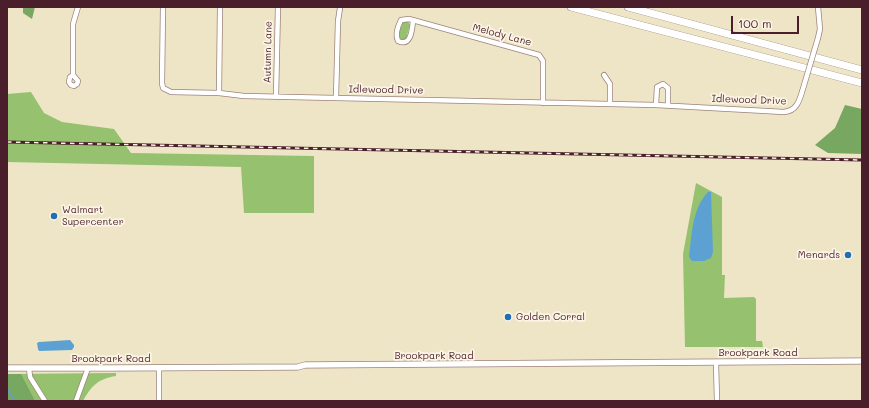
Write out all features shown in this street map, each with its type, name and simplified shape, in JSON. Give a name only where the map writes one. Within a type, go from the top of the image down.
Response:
[{"type":"highway","points":[[571,7],[861,83]]},
{"type":"highway","points":[[628,7],[862,70]]},
{"type":"main road","name":"Brookpark Road","points":[[8,368],[159,368],[862,361]]},
{"type":"street","points":[[74,75],[74,24],[78,7]]},
{"type":"street","name":"Idlewood Drive","points":[[163,7],[162,83],[163,88],[171,92],[219,93],[244,96],[668,105],[788,112],[798,105],[818,38],[820,29],[818,7]]},
{"type":"street","points":[[219,93],[220,7]]},
{"type":"street","name":"Autumn Lane","points":[[276,96],[278,7]]},
{"type":"street","points":[[336,98],[338,21],[340,8]]},
{"type":"street","points":[[405,19],[413,21],[409,39],[406,42],[398,41],[397,34],[401,20],[405,19]]},
{"type":"street","name":"Melody Lane","points":[[413,21],[539,55],[543,61],[542,102]]},
{"type":"street","points":[[604,75],[610,84],[610,104]]},
{"type":"street","points":[[656,105],[657,87],[663,84],[668,88],[668,105]]},
{"type":"street","points":[[716,362],[717,401]]},
{"type":"street","points":[[29,368],[30,377],[45,401]]},
{"type":"street","points":[[76,401],[88,368]]},
{"type":"street","points":[[158,401],[159,368]]},
{"type":"green space","points":[[23,7],[35,7],[32,19],[23,13]]},
{"type":"green space","points":[[402,21],[408,21],[410,25],[406,39],[404,40],[399,39],[398,36]]},
{"type":"green space","points":[[31,92],[44,113],[62,122],[114,129],[131,153],[314,156],[314,213],[244,213],[241,167],[7,162],[7,94]]},
{"type":"green space","points":[[845,105],[862,109],[862,154],[828,153],[815,145],[835,128]]},
{"type":"green space","points":[[696,183],[722,197],[722,275],[725,275],[724,298],[754,297],[756,299],[756,341],[762,341],[763,347],[685,347],[683,254]]},
{"type":"green space","points":[[116,373],[116,376],[100,381],[96,384],[89,391],[83,401],[7,401],[7,374]]},
{"type":"green space","points":[[7,374],[21,374],[35,401],[7,401]]},
{"type":"water","points":[[708,192],[711,192],[713,252],[711,258],[704,261],[692,261],[689,257],[694,222],[699,206]]},
{"type":"water","points":[[70,340],[74,345],[72,350],[39,351],[38,349],[37,343],[39,342]]},
{"type":"waterway","points":[[7,389],[15,401]]},
{"type":"railway","points":[[7,142],[862,160]]},
{"type":"place","name":"Walmart Supercenter","points":[[54,216]]},
{"type":"place","name":"Menards","points":[[848,255]]},
{"type":"place","name":"Golden Corral","points":[[508,317]]}]
